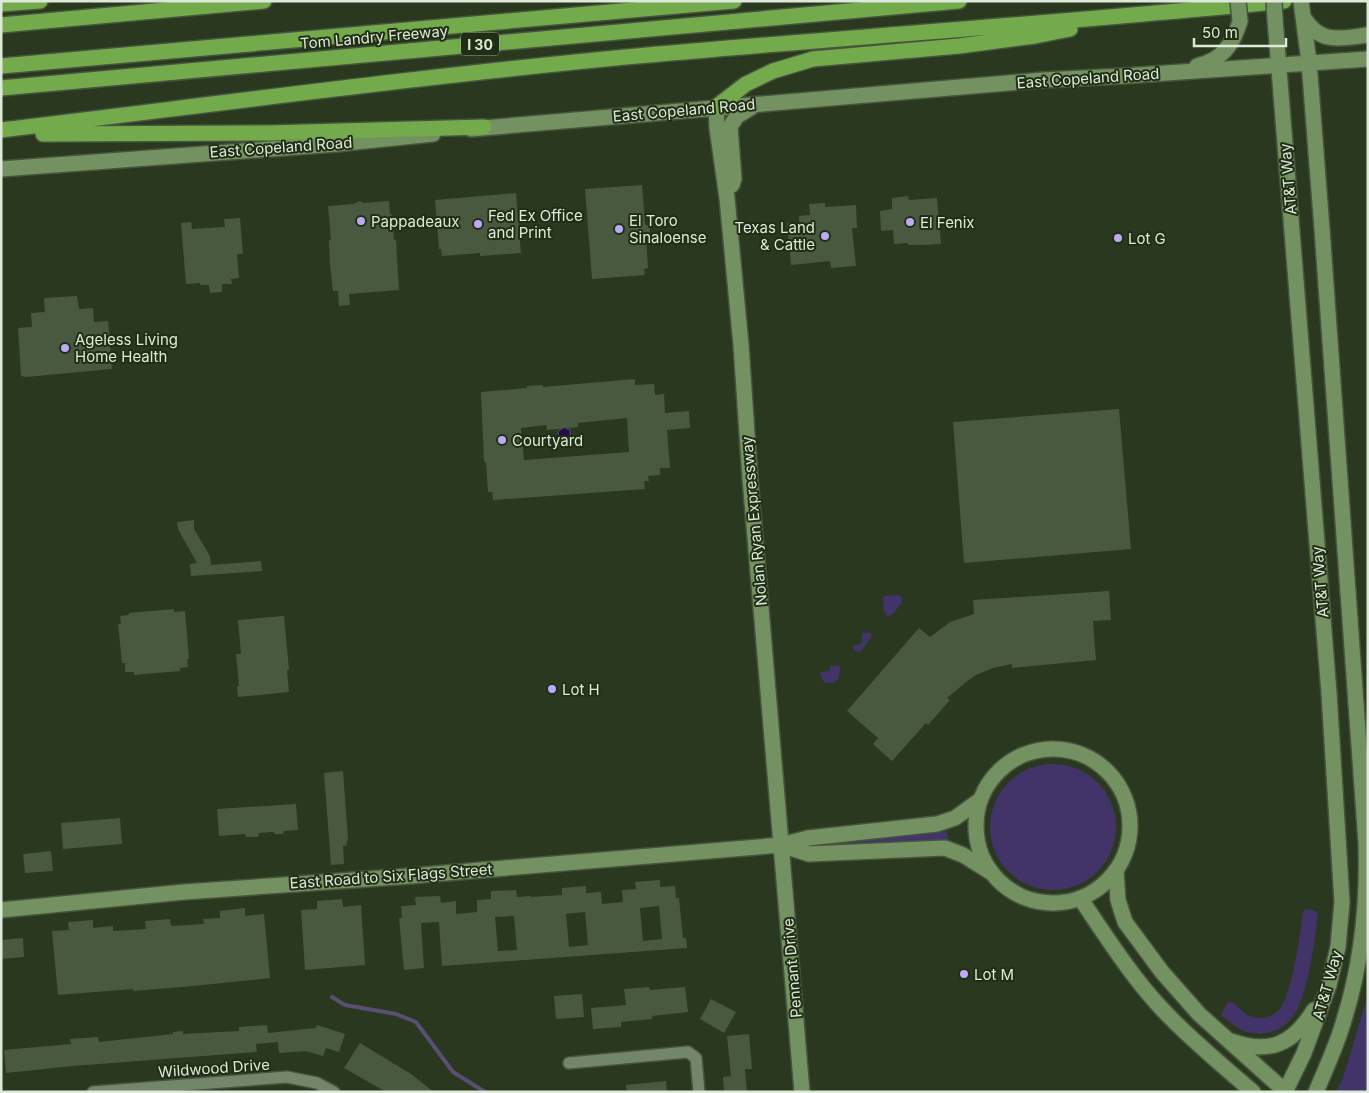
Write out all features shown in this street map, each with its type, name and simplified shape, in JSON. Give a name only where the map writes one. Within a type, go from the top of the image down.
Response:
[{"type":"highway","points":[[1,4],[40,1]]},
{"type":"highway","points":[[1,25],[264,1]]},
{"type":"highway","name":"I 30","points":[[1,66],[734,1]]},
{"type":"highway","name":"Tom Landry Freeway","points":[[1,88],[959,1]]},
{"type":"highway","points":[[1,132],[492,71],[616,58],[1128,16],[1284,1]]},
{"type":"highway","points":[[716,108],[746,84],[773,71],[813,58],[968,45],[1035,36],[1128,16]]},
{"type":"highway","points":[[1,132],[269,133],[484,127]]},
{"type":"main road","points":[[1179,72],[1207,64],[1221,55],[1235,40],[1240,21],[1238,1]]},
{"type":"main road","name":"AT&T Way","points":[[1274,1],[1329,693],[1342,902],[1340,933],[1329,985],[1304,1053],[1286,1092]]},
{"type":"main road","name":"AT&T Way","points":[[1301,1],[1309,62],[1326,278],[1366,843],[1367,883],[1363,934],[1350,1000],[1342,1028],[1316,1092]]},
{"type":"main road","points":[[1303,17],[1311,29],[1328,38],[1368,35]]},
{"type":"main road","name":"East Copeland Road","points":[[1,169],[337,144],[403,138],[484,127],[1034,81],[1368,58]]},
{"type":"main road","name":"Nolan Ryan Expressway","points":[[727,198],[734,179],[730,127],[737,116],[757,104]]},
{"type":"main road","name":"Nolan Ryan Expressway","points":[[716,108],[741,345],[750,478],[782,845]]},
{"type":"main road","points":[[1053,749],[1073,752],[1091,759],[1111,775],[1121,791],[1128,808],[1130,820],[1129,842],[1116,871],[1100,888],[1080,898],[1056,904],[1031,900],[1009,890],[990,872],[976,838],[980,800],[986,788],[999,772],[1014,760],[1026,754],[1053,749]]},
{"type":"main road","name":"East Road to Six Flags Street","points":[[1,910],[184,892],[782,845],[808,838],[937,824],[955,818],[980,800]]},
{"type":"main road","name":"East Road to Six Flags Street","points":[[782,845],[809,854],[945,848],[963,855],[990,872]]},
{"type":"main road","name":"Pennant Drive","points":[[782,845],[802,1092]]},
{"type":"main road","points":[[1116,871],[1118,900],[1125,922],[1162,972],[1181,996],[1286,1092]]},
{"type":"main road","points":[[1080,898],[1127,965],[1161,1008],[1253,1092]]},
{"type":"main road","points":[[1226,1039],[1240,1044],[1255,1046],[1273,1046],[1287,1041],[1306,1024],[1329,985]]},
{"type":"street","points":[[569,1063],[688,1052],[696,1058],[700,1092]]},
{"type":"street","name":"Wildwood Drive","points":[[94,1092],[287,1077],[317,1083],[334,1092]]},
{"type":"shaded area","points":[[562,427],[570,429],[570,442],[559,442],[558,431]]},
{"type":"shaded area","points":[[898,595],[902,597],[902,603],[892,615],[887,616],[884,611],[883,598],[885,596]]},
{"type":"shaded area","points":[[862,633],[871,633],[871,638],[861,651],[857,652],[853,649],[853,646],[862,643]]},
{"type":"shaded area","points":[[838,665],[840,671],[836,680],[831,683],[824,682],[820,672],[830,671],[830,666]]},
{"type":"shaded area","points":[[1053,764],[1077,768],[1098,782],[1112,803],[1116,827],[1112,851],[1098,872],[1077,886],[1053,890],[1029,886],[1008,872],[994,851],[990,827],[994,803],[1008,782],[1029,768]]},
{"type":"shaded area","points":[[947,831],[948,840],[838,845],[840,842],[847,841]]},
{"type":"shaded area","points":[[1305,909],[1318,913],[1313,951],[1299,1006],[1289,1021],[1274,1031],[1259,1034],[1241,1030],[1221,1015],[1227,1003],[1232,1002],[1247,1015],[1257,1018],[1269,1016],[1279,1010],[1289,988]]},
{"type":"shaded area","points":[[1368,994],[1368,1092],[1336,1092],[1344,1075]]},
{"type":"building","name":"El Toro Sinaloense","points":[[642,185],[645,224],[650,227],[650,232],[646,236],[648,268],[644,269],[645,275],[592,279],[585,189]]},
{"type":"building","name":"Fed Ex Office and Print","points":[[516,193],[521,253],[480,256],[480,253],[442,256],[441,249],[439,249],[435,200]]},
{"type":"building","points":[[908,196],[909,200],[937,198],[941,244],[894,244],[893,230],[881,231],[880,211],[892,209],[892,198]]},
{"type":"building","points":[[360,201],[363,203],[389,201],[394,240],[396,239],[399,290],[349,294],[350,305],[339,306],[338,291],[333,291],[330,265],[329,240],[331,240],[328,206],[353,204]]},
{"type":"building","points":[[825,203],[825,207],[856,205],[857,228],[852,228],[856,266],[831,268],[830,261],[791,265],[787,223],[799,223],[799,216],[810,215],[809,204]]},
{"type":"building","points":[[240,218],[243,254],[237,254],[239,278],[231,279],[232,284],[222,284],[222,292],[210,293],[209,285],[200,285],[200,283],[186,284],[181,223],[191,222],[192,229],[225,227],[224,219]]},
{"type":"building","name":"Ageless Living Home Health","points":[[77,296],[79,309],[93,308],[94,322],[108,321],[112,369],[21,376],[18,328],[32,327],[31,313],[45,312],[44,298]]},
{"type":"building","name":"Courtyard","points":[[635,379],[635,385],[654,384],[655,395],[664,394],[665,413],[689,411],[690,428],[667,430],[670,468],[660,468],[660,475],[648,476],[649,481],[644,481],[645,489],[493,500],[492,492],[488,492],[486,462],[484,462],[481,392],[527,388],[527,386],[543,385],[543,387]],"holes":[[[627,418],[629,452],[524,460],[521,428],[546,425],[547,430],[578,427],[578,423]]]},
{"type":"building","points":[[1119,409],[1131,549],[964,563],[953,422]]},
{"type":"building","points":[[194,520],[194,529],[210,556],[211,565],[261,561],[262,571],[191,576],[190,564],[197,563],[178,529],[177,522]]},
{"type":"building","points":[[1109,591],[1111,620],[1093,621],[1096,660],[1012,668],[1012,664],[993,668],[976,675],[947,698],[950,700],[928,725],[926,723],[892,761],[873,744],[878,738],[847,711],[919,628],[930,637],[950,622],[974,614],[973,600]]},
{"type":"building","points":[[174,609],[174,612],[185,611],[188,667],[180,668],[180,671],[134,675],[134,672],[125,672],[125,663],[122,663],[118,624],[121,624],[120,616],[129,615],[129,613]]},
{"type":"building","points":[[284,616],[289,692],[238,697],[237,686],[239,686],[236,654],[241,654],[238,620]]},
{"type":"building","points":[[343,771],[348,839],[346,846],[343,846],[344,864],[331,865],[324,773]]},
{"type":"building","points":[[296,804],[298,830],[284,831],[283,834],[275,834],[273,832],[259,833],[258,837],[246,837],[245,834],[219,836],[217,809]]},
{"type":"building","points":[[120,818],[122,844],[63,849],[61,823]]},
{"type":"building","points":[[51,851],[53,871],[25,873],[23,854]]},
{"type":"building","points":[[660,880],[660,887],[675,886],[676,898],[679,898],[683,938],[686,938],[687,948],[442,966],[439,922],[421,923],[424,968],[404,970],[399,918],[402,918],[401,906],[416,905],[415,897],[440,896],[441,903],[456,901],[456,914],[477,912],[477,900],[491,899],[491,891],[516,890],[517,897],[531,897],[562,895],[562,888],[586,886],[586,893],[601,892],[602,904],[623,902],[622,890],[636,889],[635,882]],"holes":[[[659,906],[662,939],[643,941],[640,908]],[[585,912],[588,945],[569,947],[566,914]],[[514,916],[517,950],[498,951],[495,917]]]},
{"type":"building","points":[[342,899],[343,907],[361,905],[365,965],[305,970],[301,910],[317,909],[317,901]]},
{"type":"building","points":[[245,908],[245,916],[264,914],[270,978],[133,991],[133,989],[58,995],[52,931],[69,930],[68,922],[93,920],[93,928],[113,926],[113,931],[146,929],[145,921],[170,919],[171,926],[204,924],[203,919],[220,918],[220,911]]},
{"type":"building","points":[[23,938],[24,957],[1,959],[1,940]]},
{"type":"building","points":[[649,987],[650,990],[685,987],[688,1012],[652,1016],[652,1019],[621,1022],[621,1027],[593,1029],[591,1008],[626,1005],[624,989]]},
{"type":"building","points":[[582,994],[584,1017],[556,1019],[554,996]]},
{"type":"building","points":[[711,999],[736,1012],[724,1033],[700,1019]]},
{"type":"building","points":[[267,1025],[268,1033],[316,1028],[317,1025],[345,1034],[339,1052],[326,1048],[323,1056],[306,1051],[279,1053],[278,1042],[256,1044],[257,1052],[6,1073],[4,1050],[71,1044],[70,1039],[98,1037],[99,1042],[173,1034],[173,1032],[183,1031],[183,1034],[239,1031],[239,1027]]},
{"type":"building","points":[[749,1034],[752,1069],[745,1069],[747,1092],[724,1092],[723,1077],[731,1076],[727,1036]]},
{"type":"building","points":[[360,1043],[411,1074],[434,1092],[386,1092],[344,1068]]},
{"type":"building","points":[[666,1081],[667,1092],[627,1092],[626,1085]]},
{"type":"waterway","points":[[332,997],[345,1005],[396,1014],[416,1022],[453,1072],[485,1092]]},
{"type":"place","name":"Pappadeaux","points":[[361,221]]},
{"type":"place","name":"El Fenix","points":[[910,222]]},
{"type":"place","name":"Fed Ex Office and Print","points":[[478,224]]},
{"type":"place","name":"El Toro Sinaloense","points":[[619,229]]},
{"type":"place","name":"Texas Land & Cattle","points":[[825,236]]},
{"type":"place","name":"Lot G","points":[[1118,238]]},
{"type":"place","name":"Ageless Living Home Health","points":[[65,348]]},
{"type":"place","name":"Courtyard","points":[[502,440]]},
{"type":"place","name":"Lot H","points":[[552,689]]},
{"type":"place","name":"Lot M","points":[[964,974]]}]
